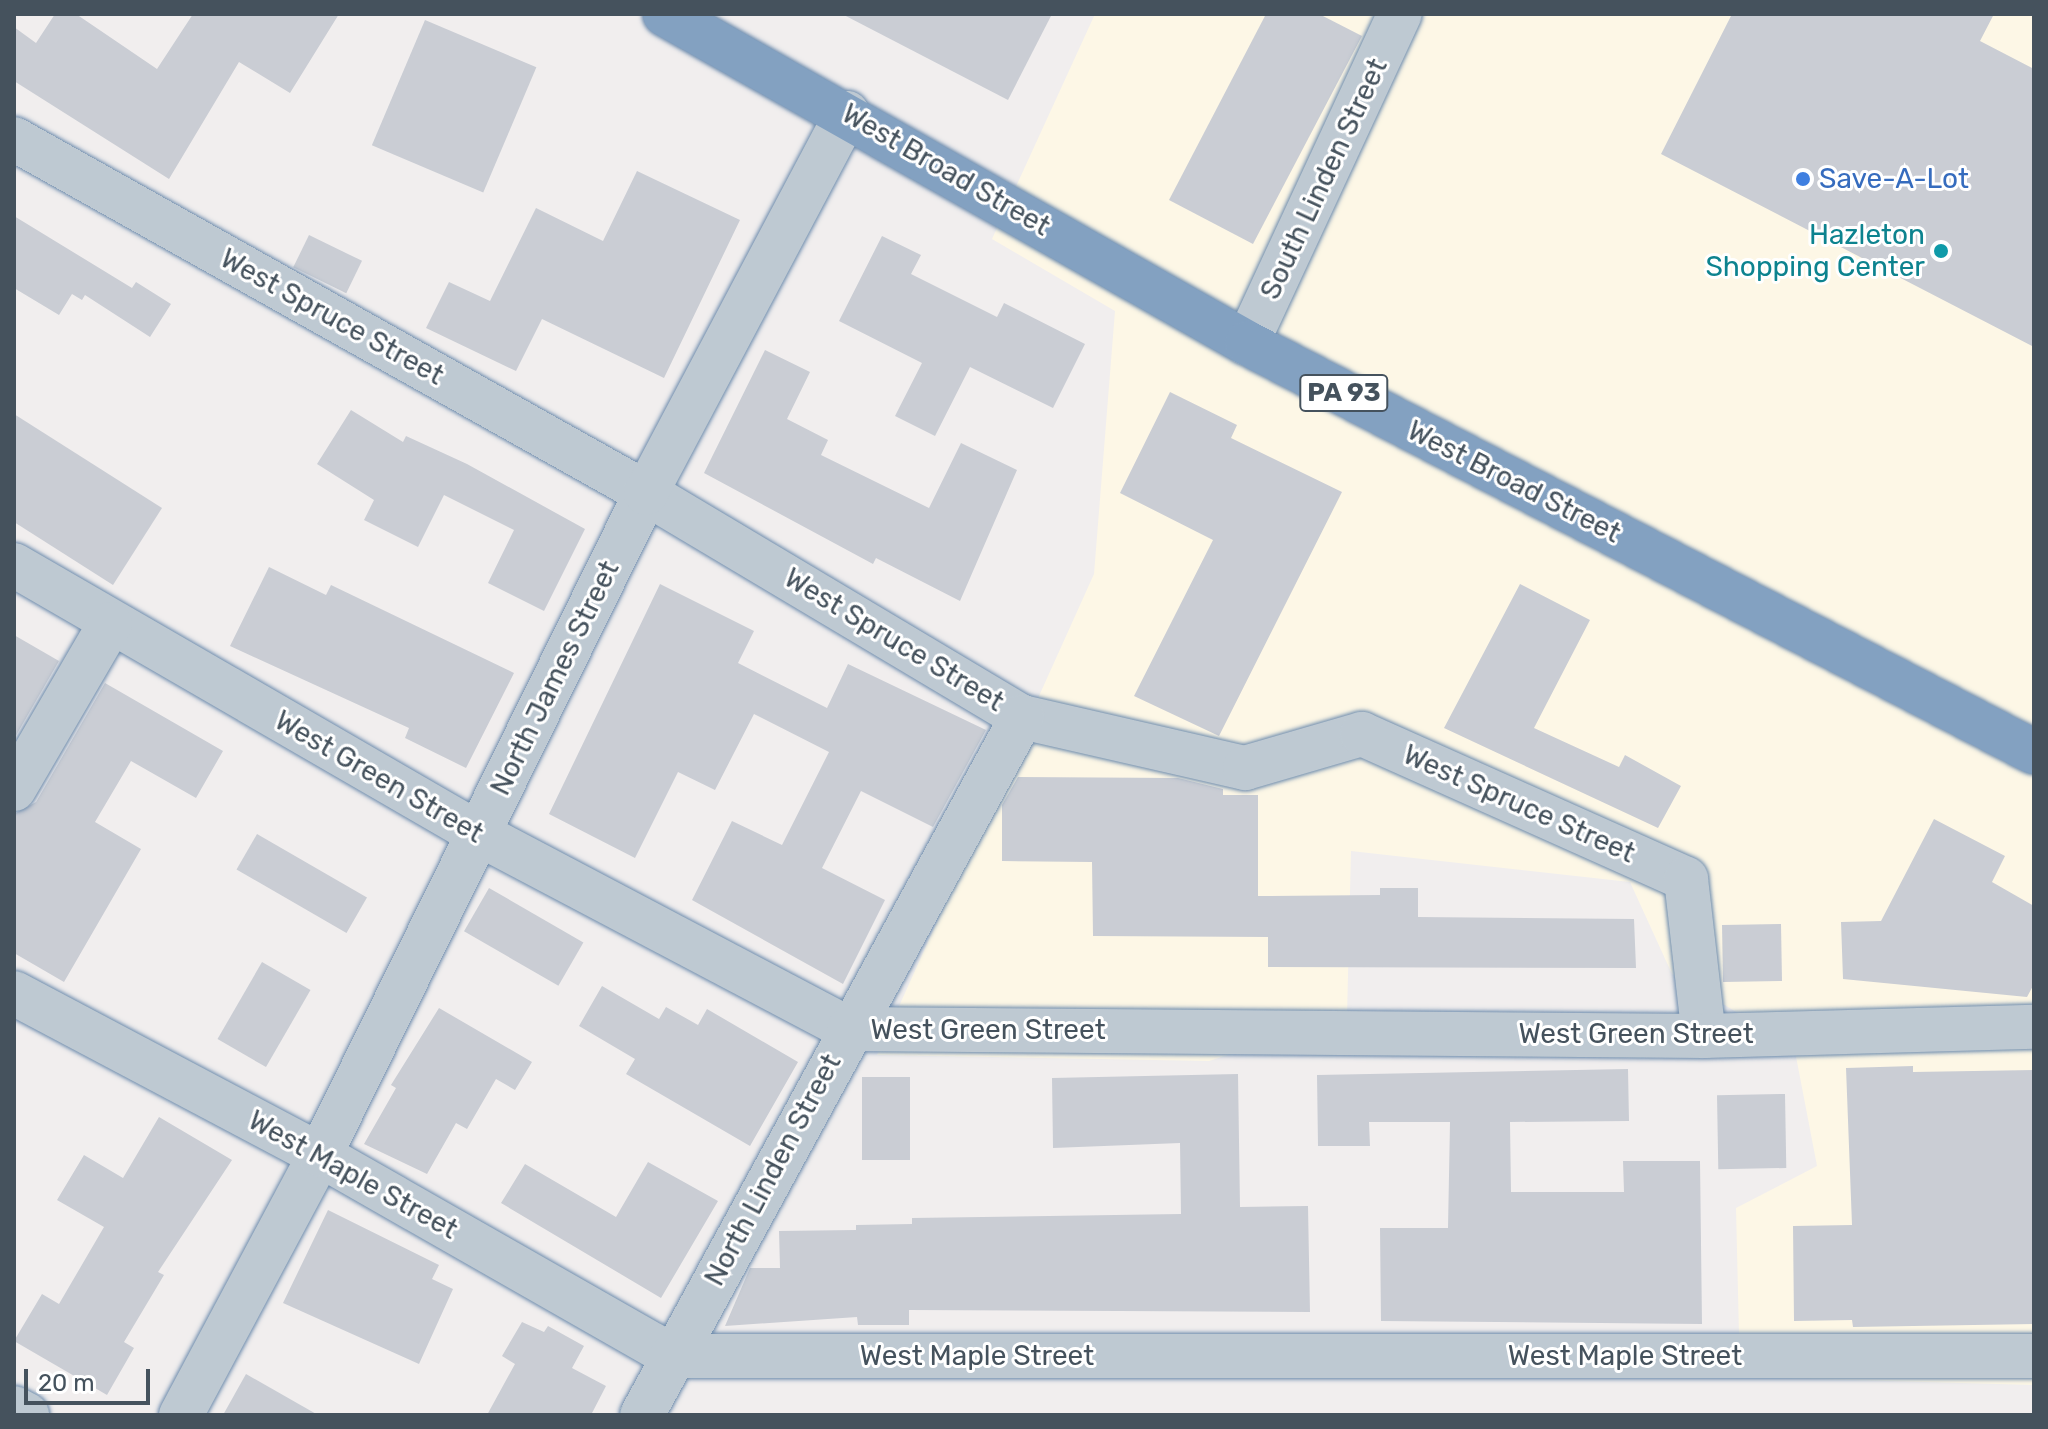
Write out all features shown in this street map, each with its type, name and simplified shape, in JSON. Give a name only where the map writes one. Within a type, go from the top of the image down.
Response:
[{"type":"highway","name":"West Broad Street","points":[[665,14],[847,113],[1247,343],[2034,752]]},
{"type":"street","name":"South Linden Street","points":[[1247,343],[1400,14]]},
{"type":"street","name":"North James Street","points":[[181,1415],[320,1155],[646,493],[847,113]]},
{"type":"street","name":"West Spruce Street","points":[[14,139],[646,493],[1022,717],[1245,768],[1362,734],[1686,879],[1704,1036]]},
{"type":"street","name":"West Green Street","points":[[14,565],[110,624],[479,834],[849,1029],[1704,1036],[2034,1027]]},
{"type":"street","points":[[14,789],[110,624]]},
{"type":"street","name":"North Linden Street","points":[[642,1415],[849,1029],[1022,717]]},
{"type":"street","name":"West Maple Street","points":[[14,993],[320,1155],[672,1356],[2034,1356]]},
{"type":"street","points":[[14,1408],[27,1415]]},
{"type":"shaded area","points":[[1095,14],[2034,14],[2034,1385],[1740,1377],[1736,1208],[1817,1166],[1794,1046],[1672,974],[1630,882],[1351,851],[1347,1017],[1209,1061],[877,1055],[1094,574],[1115,311],[992,239]]},
{"type":"building","points":[[55,14],[76,14],[157,69],[193,14],[339,14],[290,93],[239,62],[169,179],[14,81],[14,27],[36,43]]},
{"type":"building","points":[[842,14],[1052,14],[1008,100]]},
{"type":"building","points":[[1266,14],[1319,14],[1362,36],[1253,244],[1169,200]]},
{"type":"building","name":"Hazleton Shopping Center","points":[[1732,14],[1994,14],[1980,41],[2034,69],[2034,347],[1661,154]]},
{"type":"building","points":[[425,20],[536,67],[483,192],[372,145]]},
{"type":"building","points":[[637,171],[740,220],[664,378],[542,319],[516,371],[426,328],[449,282],[490,301],[536,208],[603,241]]},
{"type":"building","points":[[14,216],[132,288],[136,282],[171,304],[150,337],[85,295],[82,300],[72,294],[59,315],[14,288]]},
{"type":"building","points":[[309,235],[362,261],[346,293],[293,267]]},
{"type":"building","points":[[882,236],[921,255],[911,274],[997,317],[1004,303],[1085,344],[1053,408],[970,367],[935,436],[895,416],[922,363],[839,321]]},
{"type":"building","points":[[765,350],[810,372],[787,419],[828,440],[821,455],[929,508],[961,443],[1017,470],[960,601],[876,558],[873,564],[704,473]]},
{"type":"building","points":[[1170,392],[1237,425],[1231,438],[1342,492],[1219,736],[1134,696],[1213,540],[1120,493]]},
{"type":"building","points":[[351,410],[403,442],[406,436],[467,464],[585,529],[544,611],[488,583],[514,530],[444,495],[418,547],[364,520],[374,500],[317,464]]},
{"type":"building","points":[[14,414],[162,508],[113,585],[14,522]]},
{"type":"building","points":[[269,567],[326,595],[331,585],[514,673],[466,768],[405,738],[409,728],[230,646]]},
{"type":"building","points":[[660,584],[754,631],[738,663],[827,708],[848,664],[986,730],[933,827],[861,791],[822,868],[885,900],[843,984],[692,900],[732,821],[782,845],[829,752],[754,714],[715,790],[678,772],[635,858],[549,814]]},
{"type":"building","points":[[1520,584],[1590,620],[1534,728],[1619,767],[1625,755],[1681,786],[1658,828],[1444,728]]},
{"type":"building","points":[[14,635],[59,661],[14,739]]},
{"type":"building","points":[[105,683],[223,751],[196,798],[131,761],[95,822],[141,849],[64,982],[14,953],[14,814],[36,802]]},
{"type":"building","points":[[1018,777],[1178,778],[1223,789],[1223,795],[1258,795],[1258,896],[1380,895],[1380,888],[1418,888],[1418,917],[1634,919],[1636,968],[1268,967],[1268,937],[1093,936],[1092,862],[1002,861],[1002,805]]},
{"type":"building","points":[[1934,819],[2005,856],[1992,882],[2034,906],[2034,984],[2027,997],[1843,979],[1841,922],[1881,921]]},
{"type":"building","points":[[257,834],[367,898],[346,933],[236,870]]},
{"type":"building","points":[[489,888],[583,942],[558,986],[464,931]]},
{"type":"building","points":[[1781,924],[1782,981],[1723,982],[1722,925]]},
{"type":"building","points":[[262,962],[310,990],[266,1067],[218,1039]]},
{"type":"building","points":[[602,986],[659,1019],[666,1007],[698,1025],[707,1009],[798,1062],[750,1146],[626,1074],[635,1059],[579,1026]]},
{"type":"building","points":[[439,1008],[532,1062],[515,1090],[496,1079],[467,1129],[456,1123],[427,1174],[364,1144],[396,1088],[391,1085]]},
{"type":"building","points":[[1913,1066],[1913,1072],[2034,1070],[2034,1324],[1853,1327],[1852,1320],[1794,1321],[1793,1226],[1852,1225],[1846,1068]]},
{"type":"building","points":[[1628,1069],[1629,1121],[1510,1122],[1511,1192],[1624,1192],[1623,1161],[1700,1161],[1702,1324],[1381,1321],[1380,1228],[1448,1228],[1450,1122],[1369,1122],[1370,1146],[1318,1146],[1317,1075]]},
{"type":"building","points":[[1238,1074],[1240,1207],[1308,1206],[1310,1312],[909,1310],[909,1325],[858,1325],[857,1317],[725,1326],[750,1268],[780,1268],[779,1231],[856,1230],[856,1225],[912,1224],[912,1218],[1181,1214],[1180,1143],[1053,1148],[1052,1078]]},
{"type":"building","points":[[862,1077],[910,1077],[910,1160],[862,1160]]},
{"type":"building","points":[[1785,1094],[1786,1168],[1718,1169],[1717,1095]]},
{"type":"building","points":[[159,1117],[232,1160],[158,1272],[164,1275],[124,1342],[134,1348],[107,1395],[14,1341],[42,1294],[59,1304],[104,1227],[57,1200],[84,1155],[123,1178]]},
{"type":"building","points":[[648,1162],[718,1201],[661,1298],[501,1203],[525,1164],[616,1217]]},
{"type":"building","points":[[328,1210],[439,1265],[432,1279],[453,1289],[419,1364],[283,1303]]},
{"type":"building","points":[[522,1322],[544,1332],[548,1326],[584,1346],[572,1368],[606,1386],[591,1415],[487,1415],[515,1364],[502,1356]]},
{"type":"building","points":[[246,1374],[318,1415],[223,1415]]},
{"type":"place","name":"Save-A-Lot","points":[[1803,179]]},
{"type":"place","name":"Hazleton Shopping Center","points":[[1941,251]]}]
